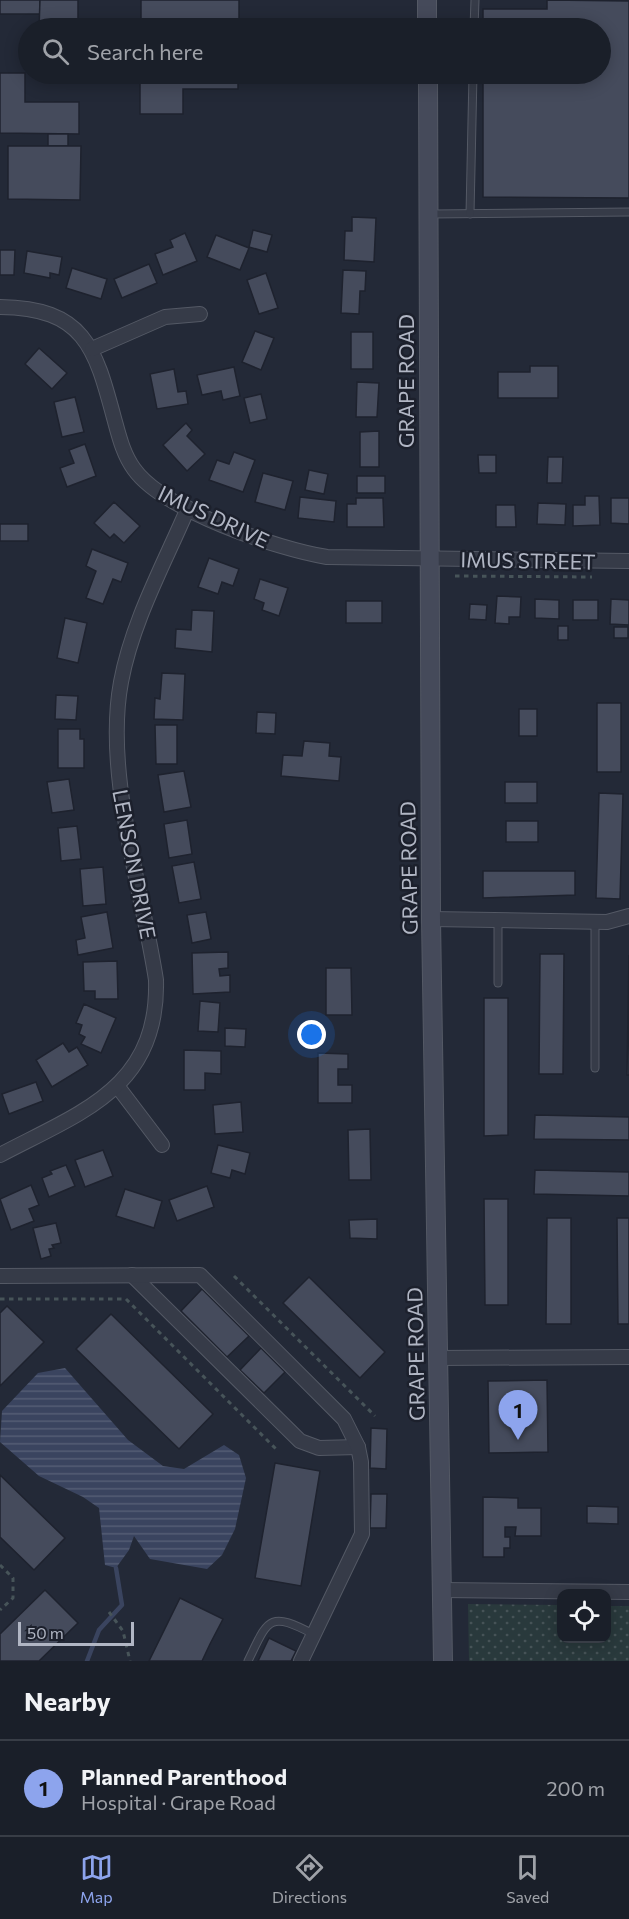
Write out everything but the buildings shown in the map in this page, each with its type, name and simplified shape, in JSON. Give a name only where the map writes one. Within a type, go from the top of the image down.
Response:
[{"type":"main road","points":[[427,0],[428,18]]},
{"type":"main road","name":"GRAPE ROAD","points":[[428,84],[427,559],[443,1661]]},
{"type":"street","name":"IMUS DRIVE","points":[[0,307],[32,310],[55,316],[76,328],[92,349],[101,367],[126,457],[140,476],[157,492],[188,508],[280,546],[304,553],[354,559],[427,559]]},
{"type":"street","points":[[92,349],[165,317],[200,314]]},
{"type":"street","name":"LENSON DRIVE","points":[[0,1155],[84,1111],[118,1087],[145,1046],[152,1026],[157,1002],[152,950],[118,769],[117,707],[126,657],[188,508]]},
{"type":"street","name":"IMUS STREET","points":[[427,559],[629,561]]},
{"type":"street","points":[[431,919],[498,922],[607,922],[629,916]]},
{"type":"street","points":[[118,1087],[162,1145]]},
{"type":"street","points":[[132,1275],[300,1441],[319,1448],[358,1447]]},
{"type":"street","points":[[0,1276],[200,1275],[344,1419],[358,1447],[361,1462],[362,1534],[301,1661]]},
{"type":"street","points":[[437,1358],[629,1357]]},
{"type":"street","points":[[442,1590],[629,1592]]},
{"type":"lane","points":[[474,18],[475,0]]},
{"type":"lane","points":[[470,214],[472,84]]},
{"type":"lane","points":[[428,214],[629,212]]},
{"type":"lane","points":[[498,922],[498,984]]},
{"type":"lane","points":[[595,922],[595,1068]]},
{"type":"lane","points":[[248,1661],[265,1627],[271,1623],[279,1620],[290,1621],[313,1634]]},
{"type":"path","points":[[455,576],[594,576]]},
{"type":"path","points":[[234,1276],[375,1416]]},
{"type":"path","points":[[0,1299],[126,1299],[278,1451]]},
{"type":"path","points":[[0,1565],[13,1578],[14,1589],[13,1598],[0,1610]]},
{"type":"path","points":[[109,1612],[128,1644],[130,1661]]},
{"type":"shaded area","points":[[468,1604],[557,1605],[557,1643],[611,1643],[611,1606],[629,1606],[629,1661],[469,1661]]},
{"type":"water","points":[[65,1368],[128,1440],[163,1466],[184,1469],[224,1445],[239,1455],[246,1478],[235,1529],[222,1555],[207,1569],[150,1559],[134,1536],[129,1550],[116,1568],[105,1565],[99,1508],[83,1497],[39,1476],[0,1442],[2,1411],[38,1373]]},
{"type":"waterway","points":[[87,1661],[99,1630],[122,1605],[116,1568]]},
{"type":"place","name":"Planned Parenthood","points":[[518,1440]]}]
